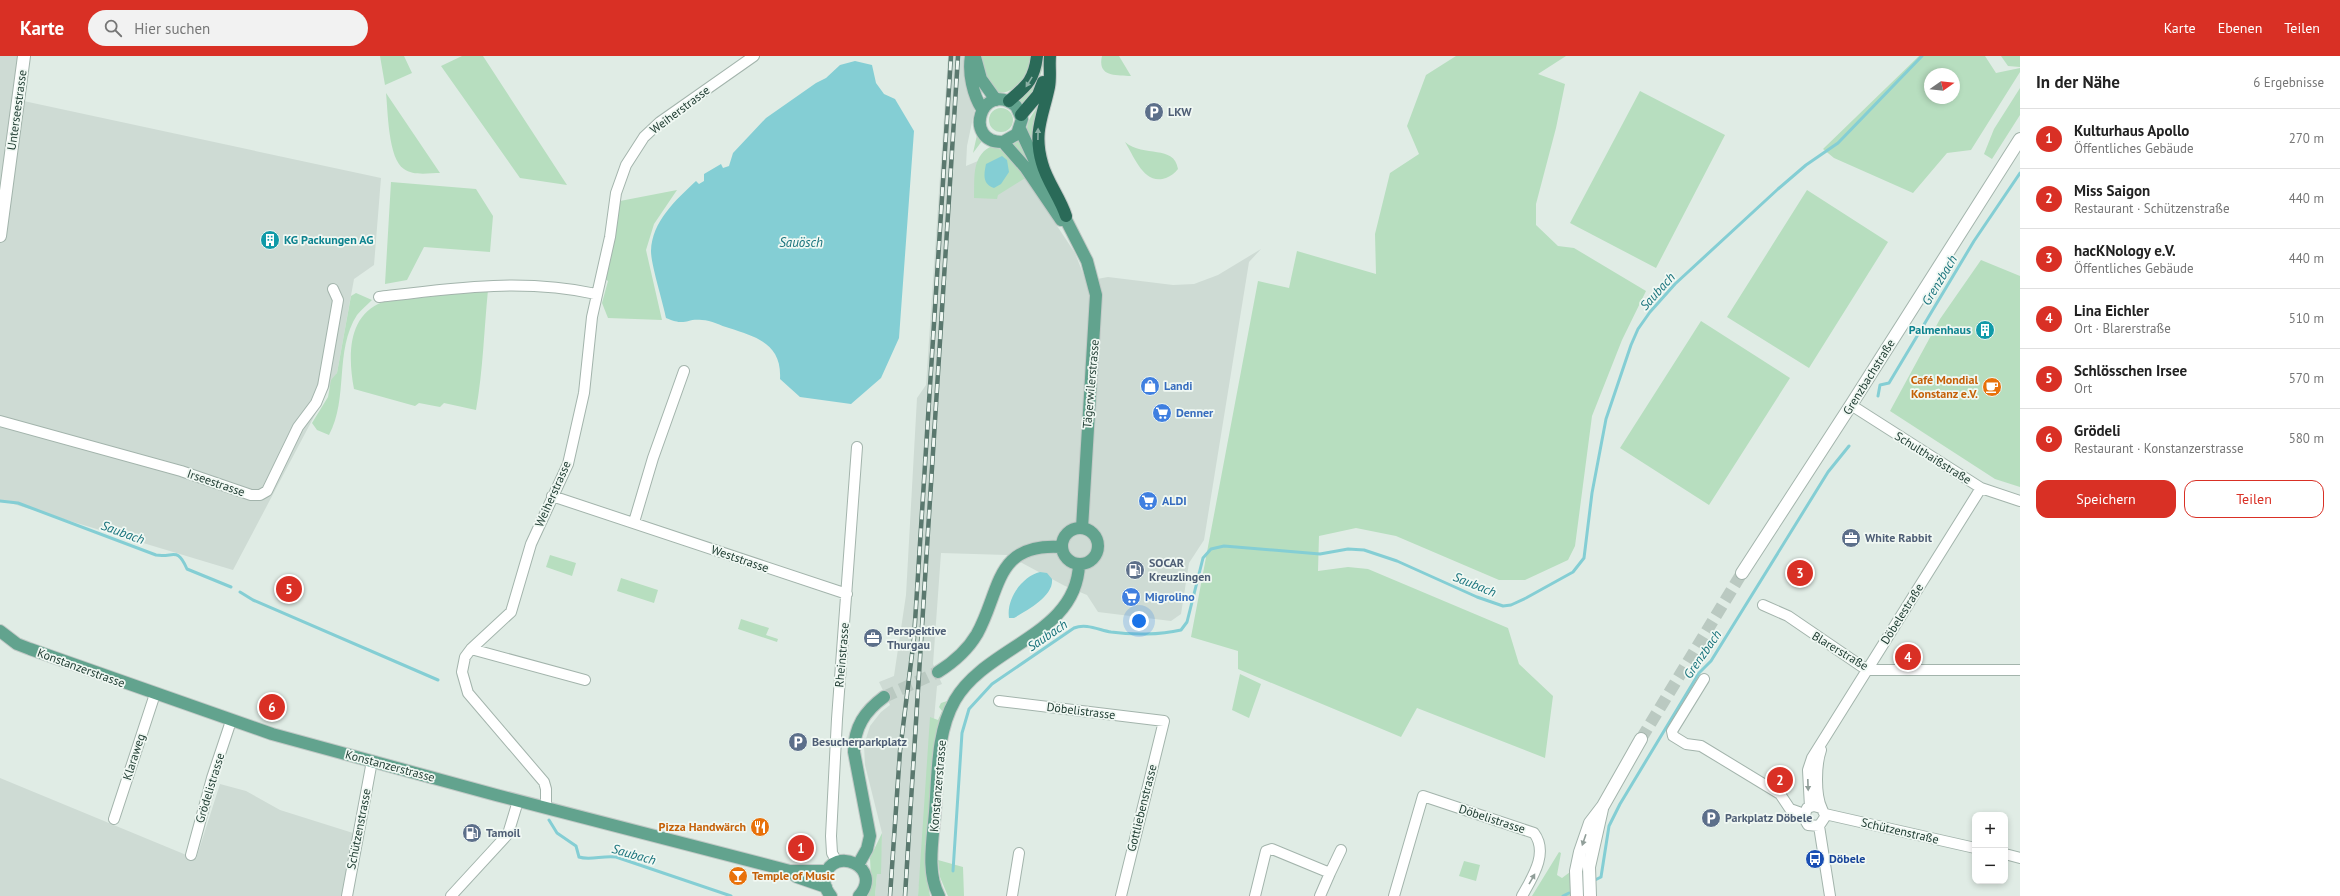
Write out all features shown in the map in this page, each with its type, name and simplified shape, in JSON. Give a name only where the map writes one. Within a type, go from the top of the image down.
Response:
[{"type":"highway","points":[[1009,101],[1029,83],[1034,70],[1036,56]]},
{"type":"highway","points":[[1021,115],[1038,95],[1050,60]]},
{"type":"highway","points":[[1050,60],[1049,87],[1038,126],[1038,147],[1043,168],[1063,205],[1066,216]]},
{"type":"main road","points":[[971,56],[972,78],[977,99],[982,109],[980,123],[983,133],[991,139],[1003,142],[1025,167],[1077,242]]},
{"type":"main road","points":[[975,56],[981,79],[996,100]]},
{"type":"main road","points":[[982,109],[996,100],[1009,101],[1016,106],[1021,115],[1020,130],[1043,180],[1066,216],[1077,242]]},
{"type":"main road","points":[[1003,142],[1012,138],[1020,130]]},
{"type":"main road","name":"Tägerwilerstrasse","points":[[1077,242],[1087,260],[1096,295],[1096,318],[1082,528]]},
{"type":"main road","points":[[1082,528],[1092,533],[1095,538],[1097,549],[1091,560],[1079,564],[1065,557],[1062,546],[1063,540],[1070,531],[1082,528]]},
{"type":"main road","points":[[938,672],[962,655],[972,643],[978,632],[997,582],[1003,571],[1013,560],[1034,548],[1062,546]]},
{"type":"main road","name":"Konstanzerstrasse","points":[[939,896],[934,882],[932,856],[939,757],[943,728],[955,700],[971,680],[1046,625],[1062,609],[1074,591],[1079,564]]},
{"type":"main road","name":"Konstanzerstrasse","points":[[0,631],[17,644],[231,721],[518,801],[790,871],[827,871]]},
{"type":"main road","points":[[858,864],[866,849],[870,836],[854,752],[854,740],[864,716],[872,706],[884,697]]},
{"type":"main road","points":[[828,893],[825,879],[827,871],[836,862],[848,860],[858,864],[865,874],[865,887],[859,896]]},
{"type":"main road","name":"Konstanzerstrasse","points":[[790,871],[797,877],[828,893]]},
{"type":"street","name":"Unterseestrasse","points":[[0,236],[24,56]]},
{"type":"street","name":"Weiherstrasse","points":[[546,808],[546,789],[544,782],[473,700],[465,687],[462,672],[463,664],[471,649],[511,612],[531,544],[568,464],[584,393],[596,294],[610,237],[616,193],[635,150],[660,122],[754,56]]},
{"type":"street","name":"Grenzbachstraße","points":[[1742,573],[1852,405],[2020,139]]},
{"type":"street","points":[[379,297],[479,285],[569,288],[596,294]]},
{"type":"street","name":"Irseestrasse","points":[[0,421],[181,471],[251,495],[260,495],[267,491],[298,427],[316,403],[323,386],[338,300],[333,289]]},
{"type":"street","points":[[634,522],[653,458],[684,371]]},
{"type":"street","name":"Schulthaißstraße","points":[[1852,405],[1981,488],[2020,501]]},
{"type":"street","name":"Rheinstrasse","points":[[836,862],[832,853],[831,836],[837,719],[847,594],[856,447]]},
{"type":"street","name":"Döbelestraße","points":[[1807,810],[1808,770],[1812,758],[1981,488]]},
{"type":"street","name":"Weststrasse","points":[[552,496],[847,594]]},
{"type":"street","name":"Blarerstraße","points":[[1764,605],[1788,616],[1867,670],[2020,670]]},
{"type":"street","points":[[471,649],[585,680]]},
{"type":"street","points":[[1704,679],[1672,731],[1672,736],[1686,744],[1701,746],[1780,794],[1790,809],[1823,811],[1824,821],[1819,826]]},
{"type":"street","name":"Klaraweg","points":[[114,819],[155,694]]},
{"type":"street","name":"Döbelistrasse","points":[[999,701],[1164,721]]},
{"type":"street","name":"Grödelistrasse","points":[[191,855],[212,778],[231,721]]},
{"type":"street","name":"Gottliebenstrasse","points":[[1121,896],[1164,721]]},
{"type":"street","points":[[1577,896],[1576,871],[1580,852],[1590,823],[1603,806],[1641,739]]},
{"type":"street","name":"Döbelestraße","points":[[1823,811],[1817,779],[1818,760],[1824,740]]},
{"type":"street","name":"Schützenstrasse","points":[[347,896],[372,761]]},
{"type":"street","name":"Döbelistrasse","points":[[1394,896],[1422,796],[1534,833],[1538,842],[1539,862],[1537,870],[1522,896]]},
{"type":"street","points":[[451,896],[508,834],[518,801]]},
{"type":"street","points":[[1590,896],[1589,867],[1603,806]]},
{"type":"street","points":[[1807,810],[1808,825],[1819,826]]},
{"type":"street","name":"Schützenstraße","points":[[1823,811],[1972,847]]},
{"type":"street","points":[[1819,826],[1830,896]]},
{"type":"street","points":[[1255,896],[1268,849],[1280,851],[1330,873]]},
{"type":"street","points":[[1320,896],[1341,850]]},
{"type":"street","points":[[1012,896],[1019,853]]},
{"type":"street","points":[[2008,855],[2020,858]]},
{"type":"shaded area","points":[[0,56],[24,56],[19,100],[381,178],[374,265],[354,279],[337,373],[233,570],[0,500]]},
{"type":"shaded area","points":[[948,56],[965,56],[969,85],[975,108],[967,146],[966,166],[1002,151],[1014,161],[1075,253],[1086,281],[1108,277],[1173,285],[1194,284],[1218,275],[1261,249],[1249,262],[1204,540],[1189,563],[1181,614],[1171,621],[1098,612],[1087,595],[1065,586],[1007,555],[941,553],[933,664],[942,684],[937,686],[918,896],[875,896],[877,874],[880,874],[882,833],[865,765],[864,745],[870,726],[881,712],[890,705],[879,682],[894,676],[906,595],[917,398],[926,385]]},
{"type":"shaded area","points":[[0,778],[196,859],[220,784],[246,791],[280,810],[353,833],[342,896],[0,896]]},
{"type":"green space","points":[[380,56],[404,56],[412,73],[385,85]]},
{"type":"green space","points":[[462,56],[483,56],[567,185],[520,178],[441,66]]},
{"type":"green space","points":[[979,56],[1031,56],[1029,70],[1020,84],[1010,91],[998,93],[993,91],[987,83]]},
{"type":"green space","points":[[1041,56],[1045,56],[1040,76],[1032,94],[1024,105],[1019,100],[1029,91],[1035,81]]},
{"type":"green space","points":[[1102,56],[1119,56],[1131,76],[1109,74],[1102,68]]},
{"type":"green space","points":[[1456,56],[1566,56],[1538,74],[1565,84],[1556,128],[1536,204],[1536,225],[1558,246],[1574,248],[1646,291],[1622,340],[1592,416],[1575,546],[1568,560],[1525,580],[1499,580],[1396,536],[1356,528],[1319,536],[1318,571],[1348,567],[1368,569],[1508,628],[1519,664],[1553,696],[1545,758],[1417,708],[1401,737],[1238,669],[1238,651],[1191,637],[1258,281],[1289,288],[1297,251],[1376,274],[1375,234],[1390,173],[1419,154],[1407,126],[1426,75]]},
{"type":"green space","points":[[1919,56],[1985,56],[1996,73],[2020,68],[2020,72],[1971,150],[1947,153],[1913,193],[1834,158],[1823,149]]},
{"type":"green space","points":[[2001,56],[2020,56],[2020,67],[2008,66]]},
{"type":"green space","points":[[2020,88],[2020,115],[1992,159],[1984,154],[1994,129]]},
{"type":"green space","points":[[1640,91],[1725,135],[1656,268],[1570,223]]},
{"type":"green space","points":[[386,93],[440,173],[412,173],[404,169],[399,164],[392,145],[388,122]]},
{"type":"green space","points":[[1040,103],[1035,146],[1030,140],[1027,129],[1030,119]]},
{"type":"green space","points":[[1001,108],[1006,109],[1012,115],[1012,125],[1006,131],[1001,132],[996,131],[990,125],[989,120],[990,115],[996,109]]},
{"type":"green space","points":[[977,135],[982,141],[973,153]]},
{"type":"green space","points":[[1021,139],[1033,169],[1012,145]]},
{"type":"green space","points":[[1125,142],[1133,147],[1171,156],[1178,169],[1166,178],[1152,178],[1146,174],[1136,162]]},
{"type":"green space","points":[[990,147],[1007,153],[1027,177],[998,195],[997,199],[974,198],[974,177],[977,163],[984,151]]},
{"type":"green space","points":[[391,182],[476,189],[493,216],[490,252],[424,247],[407,280],[385,284]]},
{"type":"green space","points":[[677,190],[654,224],[646,250],[662,320],[608,318],[602,303],[608,281],[605,279],[620,201]]},
{"type":"green space","points":[[1807,190],[1888,242],[1809,368],[1727,317]]},
{"type":"green space","points":[[1981,260],[2020,276],[2020,487],[1995,479],[1890,411],[1940,319]]},
{"type":"green space","points":[[488,290],[482,365],[476,410],[444,403],[440,407],[419,403],[415,406],[354,389],[351,364],[353,338],[356,327],[362,317],[371,308],[383,302]]},
{"type":"green space","points":[[356,293],[372,300],[357,315],[350,329],[343,359],[339,406],[329,435],[317,430],[312,423],[328,397],[331,380],[337,373],[351,296]]},
{"type":"green space","points":[[1701,321],[1790,378],[1709,505],[1620,448]]},
{"type":"green space","points":[[550,555],[576,563],[572,576],[546,567]]},
{"type":"green space","points":[[621,578],[658,590],[654,603],[617,591]]},
{"type":"green space","points":[[741,619],[769,628],[766,635],[778,639],[777,642],[738,629]]},
{"type":"green space","points":[[1240,674],[1261,684],[1249,718],[1232,710]]},
{"type":"green space","points":[[947,701],[934,754],[926,872],[930,896],[918,896],[930,717],[938,720],[942,711],[939,707],[941,703]]},
{"type":"green space","points":[[882,833],[881,874],[877,874],[875,896],[866,896],[871,878],[870,858]]},
{"type":"green space","points":[[1559,852],[1561,853],[1557,875],[1562,878],[1570,872],[1570,896],[1532,896]]},
{"type":"green space","points":[[938,860],[963,867],[964,896],[948,896],[940,877]]},
{"type":"green space","points":[[1464,861],[1480,865],[1476,881],[1459,876]]},
{"type":"water","name":"Sauösch","points":[[855,61],[872,65],[876,83],[884,94],[895,99],[914,131],[899,338],[881,378],[851,404],[800,397],[780,379],[780,367],[777,358],[766,344],[758,339],[705,320],[678,322],[666,318],[651,251],[652,240],[660,221],[673,204],[696,181],[699,184],[704,181],[704,174],[721,164],[723,168],[729,166],[733,153],[766,118],[816,83],[826,78],[840,65]]},
{"type":"water","points":[[1002,156],[1007,160],[1009,172],[1001,184],[994,188],[987,184],[984,175],[986,164]]},
{"type":"water","points":[[1040,572],[1047,573],[1052,579],[1052,585],[1045,597],[1033,607],[1014,618],[1009,618],[1010,603],[1017,589],[1028,578]]},
{"type":"waterway","name":"Saubach","points":[[953,871],[962,733],[969,709],[992,684],[1074,628],[1083,626],[1128,634],[1155,634],[1181,630],[1187,622],[1203,558],[1211,549],[1224,546],[1320,554],[1348,549],[1364,550],[1397,561],[1477,597],[1503,606],[1511,605],[1526,598],[1573,572],[1584,558],[1592,493],[1606,419],[1631,345],[1638,329],[1650,312],[1675,284],[1778,189],[1806,165],[1838,143],[1922,56]]},
{"type":"waterway","name":"Grenzbach","points":[[1878,396],[1880,385],[1889,383],[1974,241],[2020,173]]},
{"type":"waterway","name":"Grenzbach","points":[[1593,881],[1601,877],[1609,826],[1620,804],[1699,673],[1711,661],[1828,472],[1849,446]]},
{"type":"waterway","name":"Saubach","points":[[0,501],[18,503],[156,555],[178,555],[184,562],[187,569],[231,587]]},
{"type":"waterway","name":"Saubach","points":[[240,592],[253,600],[438,680]]},
{"type":"waterway","name":"Saubach","points":[[549,820],[557,833],[576,846],[579,857],[616,857],[731,896]]},
{"type":"waterway","name":"Grenzbach","points":[[1563,896],[1569,893]]},
{"type":"tunnel","points":[[1641,739],[1742,573]]},
{"type":"tunnel","points":[[884,697],[938,672]]},
{"type":"railway","points":[[890,896],[900,751],[914,638],[951,56]]},
{"type":"railway","points":[[905,896],[958,56]]},
{"type":"place","name":"LKW","points":[[1154,112]]},
{"type":"place","name":"KG Packungen AG","points":[[270,240]]},
{"type":"place","name":"Palmenhaus","points":[[1985,330]]},
{"type":"place","name":"Landi","points":[[1150,386]]},
{"type":"place","name":"Café Mondial Konstanz e.V.","points":[[1992,387]]},
{"type":"place","name":"Denner","points":[[1162,413]]},
{"type":"place","name":"ALDI","points":[[1148,501]]},
{"type":"place","name":"White Rabbit","points":[[1851,538]]},
{"type":"place","name":"SOCAR Kreuzlingen","points":[[1135,570]]},
{"type":"place","name":"hacKNology e.V.","points":[[1800,573]]},
{"type":"place","name":"Schlösschen Irsee","points":[[289,589]]},
{"type":"place","name":"Migrolino","points":[[1131,597]]},
{"type":"place","name":"Perspektive Thurgau","points":[[873,638]]},
{"type":"place","name":"Lina Eichler","points":[[1908,657]]},
{"type":"place","name":"Grödeli","points":[[272,707]]},
{"type":"place","name":"Besucherparkplatz","points":[[798,742]]},
{"type":"place","name":"Miss Saigon","points":[[1780,780]]},
{"type":"place","name":"Parkplatz Döbele","points":[[1711,818]]},
{"type":"place","name":"Pizza Handwärch","points":[[760,827]]},
{"type":"place","name":"Tamoil","points":[[472,833]]},
{"type":"place","name":"Kulturhaus Apollo","points":[[801,848]]},
{"type":"place","name":"Döbele","points":[[1815,859]]},
{"type":"place","name":"Temple of Music","points":[[738,876]]}]
